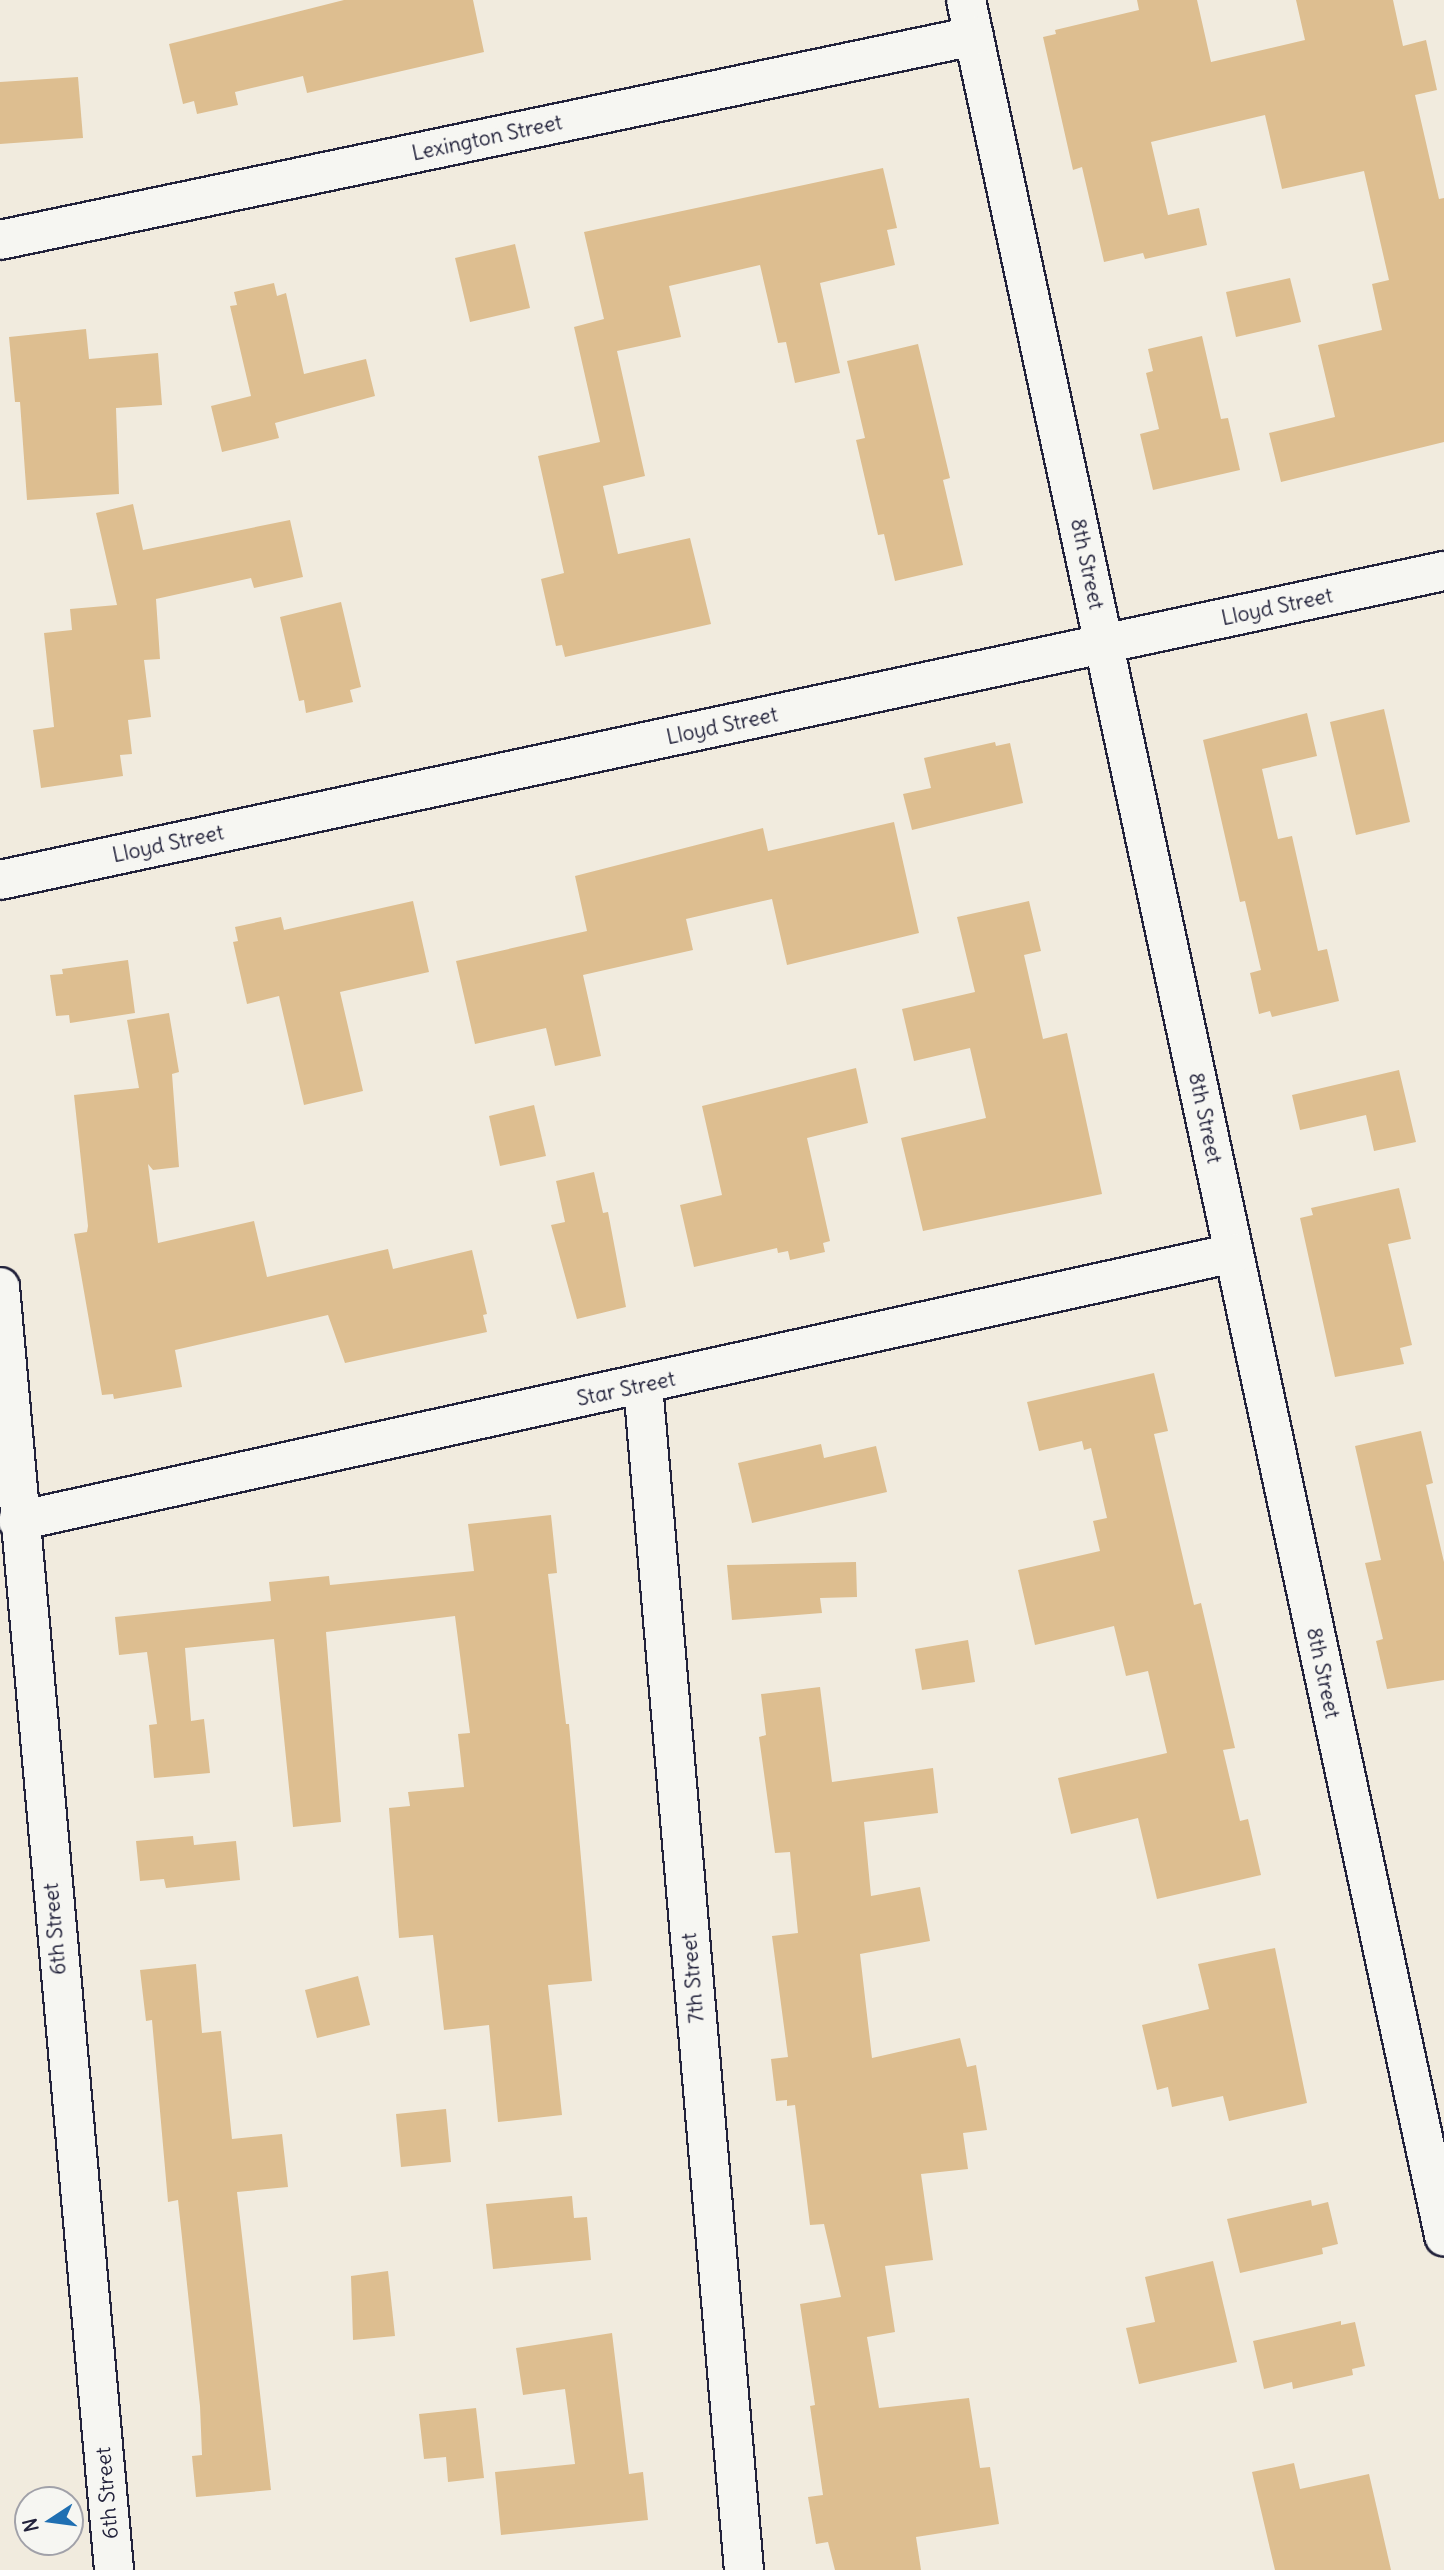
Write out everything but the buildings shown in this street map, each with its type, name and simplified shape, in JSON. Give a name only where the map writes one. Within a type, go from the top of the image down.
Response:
[{"type":"street","name":"Lexington Street","points":[[0,240],[970,18]]},
{"type":"street","name":"8th Street","points":[[970,18],[1444,2236]]},
{"type":"street","name":"Lloyd Street","points":[[0,880],[1444,571]]},
{"type":"street","name":"Star Street","points":[[18,1521],[1234,1253]]},
{"type":"street","name":"6th Street","points":[[0,1287],[18,1521],[114,2570]]},
{"type":"street","name":"7th Street","points":[[643,1385],[744,2570]]}]
